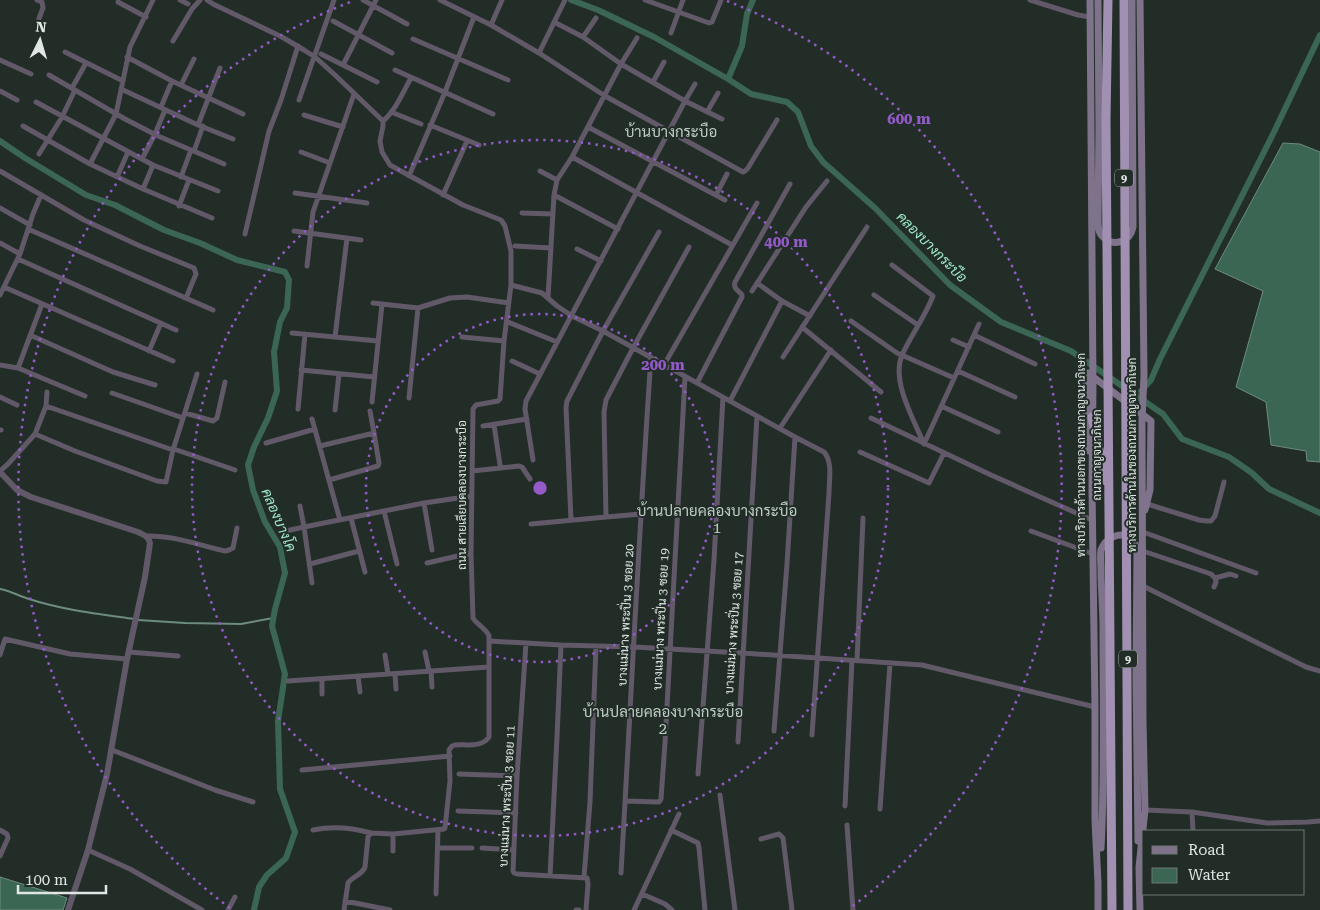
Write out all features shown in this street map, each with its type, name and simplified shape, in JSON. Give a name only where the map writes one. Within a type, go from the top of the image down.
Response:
[{"type":"highway","name":"ถนนกาญจนาภิเษก","points":[[1108,0],[1106,119],[1112,910]]},
{"type":"highway","name":"9","points":[[1128,910],[1124,25],[1132,1]]},
{"type":"highway","points":[[1092,416],[1110,501]]},
{"type":"main road","name":"ทางบริการด้านนอกของถนนกาญจนาภิเษก","points":[[1090,0],[1093,384],[1092,520],[1098,910]]},
{"type":"main road","points":[[1098,0],[1098,227],[1102,236],[1115,242],[1127,239],[1133,227],[1132,1]]},
{"type":"main road","name":"ทางบริการด้านในของถนนกาญจนาภิเษก","points":[[1132,1],[1144,376],[1142,420],[1143,722],[1146,810],[1144,830]]},
{"type":"main road","points":[[1092,464],[1085,422],[1086,373],[1151,421],[1150,490],[1143,520]]},
{"type":"main road","points":[[1098,883],[1103,810],[1103,608],[1101,554],[1104,544],[1109,539],[1121,535],[1130,538],[1136,544],[1137,549],[1136,678],[1139,866]]},
{"type":"main road","name":"ทางบริการด้านในของถนนกาญจนาภิเษก","points":[[1140,910],[1139,866],[1142,842]]},
{"type":"street","points":[[37,0],[42,2],[43,8],[38,21]]},
{"type":"street","points":[[90,164],[116,114],[130,47],[146,18],[153,0]]},
{"type":"street","points":[[180,0],[188,4]]},
{"type":"street","points":[[173,41],[192,9],[200,0]]},
{"type":"street","points":[[207,0],[298,46],[335,75],[383,121],[399,101],[411,78]]},
{"type":"street","points":[[299,100],[334,0]]},
{"type":"street","points":[[363,0],[375,3],[406,24]]},
{"type":"street","points":[[441,0],[491,25],[539,53],[605,96],[740,170],[746,171],[777,120]]},
{"type":"street","points":[[491,25],[502,0]]},
{"type":"street","points":[[539,53],[565,0]]},
{"type":"street","points":[[646,0],[709,23],[712,22],[721,0]]},
{"type":"street","points":[[671,33],[683,0]]},
{"type":"street","points":[[1030,0],[1090,17]]},
{"type":"street","points":[[118,2],[146,18]]},
{"type":"street","points":[[343,65],[375,3]]},
{"type":"street","points":[[408,176],[445,92],[474,17]]},
{"type":"street","points":[[583,37],[596,18]]},
{"type":"street","points":[[333,21],[392,53]]},
{"type":"street","points":[[554,22],[583,37],[621,64],[685,101],[722,119]]},
{"type":"street","points":[[413,38],[508,80]]},
{"type":"street","points":[[548,298],[554,195],[557,180],[572,157],[621,64],[637,38]]},
{"type":"street","points":[[245,234],[269,131],[298,46]]},
{"type":"street","points":[[64,52],[123,82]]},
{"type":"street","points":[[321,54],[377,82]]},
{"type":"street","points":[[127,57],[208,99],[243,114]]},
{"type":"street","points":[[181,85],[194,59]]},
{"type":"street","points":[[0,60],[30,74]]},
{"type":"street","points":[[653,82],[664,62]]},
{"type":"street","points":[[39,154],[62,117],[86,63]]},
{"type":"street","points":[[181,176],[192,150],[220,68]]},
{"type":"street","points":[[395,70],[493,114]]},
{"type":"street","points":[[49,76],[155,134],[224,164]]},
{"type":"street","points":[[142,159],[155,134],[172,81]]},
{"type":"street","points":[[533,460],[525,409],[526,401],[695,84]]},
{"type":"street","points":[[121,89],[233,139]]},
{"type":"street","points":[[0,91],[17,100]]},
{"type":"street","points":[[707,112],[718,93]]},
{"type":"street","points":[[307,266],[313,212],[354,94]]},
{"type":"street","points":[[36,102],[153,165],[218,191]]},
{"type":"street","points":[[391,112],[421,124]]},
{"type":"street","points":[[304,115],[343,127]]},
{"type":"street","name":"ถนน สายเลียบคลองบางกระบือ","points":[[383,121],[380,140],[382,152],[390,165],[464,205],[501,220],[504,223],[511,251],[511,285],[504,341],[500,399],[476,404],[473,409],[471,553],[473,618],[475,622],[487,631],[489,641]]},
{"type":"street","points":[[430,125],[479,145]]},
{"type":"street","points":[[23,126],[116,177],[179,206],[212,218]]},
{"type":"street","points":[[588,127],[726,200]]},
{"type":"street","points":[[444,195],[468,141]]},
{"type":"street","points":[[116,177],[128,152]]},
{"type":"street","points":[[301,152],[330,162]]},
{"type":"street","points":[[572,157],[732,245]]},
{"type":"street","points":[[143,190],[153,165]]},
{"type":"street","points":[[0,171],[84,220],[194,268],[196,274],[186,298]]},
{"type":"street","points":[[540,171],[557,180]]},
{"type":"street","points":[[716,195],[727,174]]},
{"type":"street","points":[[179,206],[189,180]]},
{"type":"street","points":[[752,291],[806,207],[827,180]]},
{"type":"street","points":[[697,383],[742,297],[735,289],[735,282],[790,184]]},
{"type":"street","points":[[295,194],[367,202]]},
{"type":"street","points":[[0,295],[19,257],[41,195]]},
{"type":"street","points":[[554,195],[618,230]]},
{"type":"street","points":[[664,365],[758,203]]},
{"type":"street","points":[[0,208],[29,227],[213,310]]},
{"type":"street","points":[[522,213],[553,214]]},
{"type":"street","points":[[783,357],[867,227]]},
{"type":"street","points":[[294,230],[362,240]]},
{"type":"street","points":[[571,520],[567,401],[602,331],[658,232]]},
{"type":"street","points":[[335,337],[347,238]]},
{"type":"street","points":[[0,243],[19,257],[176,330]]},
{"type":"street","points":[[515,246],[551,248]]},
{"type":"street","points":[[606,517],[604,407],[606,400],[689,247]]},
{"type":"street","points":[[577,248],[601,261]]},
{"type":"street","points":[[892,265],[933,296],[902,355],[899,368],[902,392],[924,444]]},
{"type":"street","points":[[0,280],[5,285],[42,304],[172,361]]},
{"type":"street","points":[[757,283],[782,301],[810,316]]},
{"type":"street","points":[[511,285],[542,293],[572,316],[795,436],[824,452],[827,456],[830,463],[812,735]]},
{"type":"street","points":[[874,295],[918,325]]},
{"type":"street","points":[[373,303],[418,308],[450,298],[467,297],[508,303]]},
{"type":"street","points":[[730,401],[782,301]]},
{"type":"street","points":[[18,368],[42,304]]},
{"type":"street","points":[[372,402],[382,304]]},
{"type":"street","points":[[409,398],[418,308]]},
{"type":"street","points":[[850,320],[897,353],[954,378]]},
{"type":"street","points":[[508,322],[558,342]]},
{"type":"street","points":[[150,351],[161,323]]},
{"type":"street","points":[[924,444],[979,324]]},
{"type":"street","points":[[802,327],[881,392]]},
{"type":"street","points":[[292,333],[378,341]]},
{"type":"street","points":[[298,409],[305,334]]},
{"type":"street","points":[[30,335],[113,372],[155,385]]},
{"type":"street","points":[[974,335],[1035,364]]},
{"type":"street","points":[[462,337],[504,341]]},
{"type":"street","points":[[953,340],[969,347]]},
{"type":"street","points":[[780,428],[831,350]]},
{"type":"street","name":"บางแม่นาง พระปิ่น 3 ซอย 20","points":[[622,873],[651,357]]},
{"type":"street","points":[[512,361],[540,374]]},
{"type":"street","points":[[0,365],[18,368],[85,396]]},
{"type":"street","points":[[302,370],[374,377]]},
{"type":"street","points":[[958,370],[1015,397]]},
{"type":"street","points":[[35,434],[74,451],[166,482],[197,374]]},
{"type":"street","points":[[336,410],[339,374]]},
{"type":"street","name":"บางแม่นาง พระปิ่น 3 ซอย 19","points":[[625,801],[659,802],[661,799],[685,376]]},
{"type":"street","points":[[112,393],[184,415],[213,421],[217,418],[225,382]]},
{"type":"street","points":[[47,392],[46,406],[35,434],[0,471],[17,490],[31,497],[146,536],[171,538],[225,550],[233,548],[237,528]]},
{"type":"street","points":[[698,774],[714,560],[723,397]]},
{"type":"street","points":[[0,398],[17,405]]},
{"type":"street","points":[[46,406],[235,470]]},
{"type":"street","points":[[941,406],[998,432]]},
{"type":"street","points":[[329,480],[378,466],[370,410]]},
{"type":"street","name":"บางแม่นาง พระปิ่น 3 ซอย 17","points":[[738,742],[757,416]]},
{"type":"street","points":[[871,418],[1092,520]]},
{"type":"street","points":[[312,419],[340,520]]},
{"type":"street","points":[[483,426],[527,419]]},
{"type":"street","points":[[494,425],[500,465]]},
{"type":"street","points":[[266,442],[315,429]]},
{"type":"street","points":[[320,446],[374,433]]},
{"type":"street","points":[[774,731],[795,436]]},
{"type":"street","points":[[860,452],[929,483],[944,453]]},
{"type":"street","points":[[472,471],[519,466],[522,467],[530,479]]},
{"type":"street","points":[[1147,504],[1199,520],[1211,521],[1215,516],[1224,482]]},
{"type":"street","points":[[281,532],[424,503],[472,496]]},
{"type":"street","points":[[424,503],[432,550]]},
{"type":"street","points":[[300,506],[312,583]]},
{"type":"street","points":[[384,511],[397,564]]},
{"type":"street","points":[[531,524],[641,514]]},
{"type":"street","points":[[351,518],[365,572]]},
{"type":"street","points":[[845,806],[863,518]]},
{"type":"street","points":[[1031,531],[1093,554]]},
{"type":"street","points":[[1143,532],[1256,573]]},
{"type":"street","points":[[68,910],[88,850],[108,774],[129,652],[145,577],[150,543],[146,536]]},
{"type":"street","points":[[1143,551],[1207,572],[1216,578],[1230,574],[1236,576]]},
{"type":"street","points":[[310,564],[360,552]]},
{"type":"street","points":[[426,563],[471,553]]},
{"type":"street","points":[[1214,587],[1216,578]]},
{"type":"street","points":[[1143,586],[1306,667],[1320,671]]},
{"type":"street","points":[[0,655],[5,639],[70,654],[128,659]]},
{"type":"street","points":[[313,830],[337,828],[393,834],[438,831],[446,828],[450,781],[450,750],[455,745],[482,744],[489,738],[489,641],[561,646],[634,647],[742,653],[928,666],[1095,707]]},
{"type":"street","name":"บางแม่นาง พระปิ่น 3 ซอย 11","points":[[526,644],[513,871],[514,873],[584,877]]},
{"type":"street","points":[[550,876],[561,646]]},
{"type":"street","points":[[586,910],[588,884],[587,878],[584,877],[590,802],[596,646]]},
{"type":"street","points":[[129,652],[178,656]]},
{"type":"street","points":[[425,652],[432,687]]},
{"type":"street","points":[[385,655],[388,674]]},
{"type":"street","points":[[880,809],[890,663]]},
{"type":"street","points":[[288,681],[489,667]]},
{"type":"street","points":[[395,674],[396,689]]},
{"type":"street","points":[[358,676],[360,692]]},
{"type":"street","points":[[322,679],[322,694]]},
{"type":"street","points":[[112,750],[215,790],[254,802]]},
{"type":"street","points":[[302,770],[450,756]]},
{"type":"street","points":[[459,774],[517,776]]},
{"type":"street","points":[[720,795],[735,910]]},
{"type":"street","points":[[1146,810],[1192,812],[1267,823],[1320,820]]},
{"type":"street","points":[[458,811],[516,814]]},
{"type":"street","points":[[1192,812],[1193,830]]},
{"type":"street","points":[[634,910],[679,814]]},
{"type":"street","points":[[847,824],[853,910]]},
{"type":"street","points":[[0,830],[7,834],[8,838],[0,856]]},
{"type":"street","points":[[672,830],[698,843],[705,910]]},
{"type":"street","points":[[436,894],[438,831]]},
{"type":"street","points":[[344,910],[348,883],[364,870],[368,837],[371,833]]},
{"type":"street","points":[[393,834],[393,851]]},
{"type":"street","points":[[761,839],[779,834],[783,838],[792,910]]},
{"type":"street","points":[[438,848],[472,848]]},
{"type":"street","points":[[482,848],[514,850]]},
{"type":"street","points":[[88,850],[136,872],[202,910]]},
{"type":"street","points":[[642,894],[665,904],[672,910]]},
{"type":"street","points":[[228,910],[235,897]]},
{"type":"street","points":[[345,902],[390,910]]},
{"type":"water","points":[[1283,143],[1300,144],[1320,152],[1320,462],[1307,461],[1306,451],[1271,445],[1266,402],[1236,387],[1263,291],[1215,269]]},
{"type":"water","points":[[0,877],[67,898],[63,910],[0,910]]},
{"type":"waterway","name":"คลองบางกระบือ","points":[[571,0],[598,10],[654,37],[751,94],[787,102],[798,112],[811,146],[823,162],[875,208],[950,285],[1001,322],[1071,351],[1163,414],[1182,439],[1229,457],[1252,473],[1269,489],[1320,513]]},
{"type":"waterway","points":[[728,79],[742,46],[747,14],[753,0]]},
{"type":"waterway","points":[[1141,391],[1151,380],[1320,35]]},
{"type":"waterway","name":"คลองบางโค","points":[[0,141],[86,195],[115,205],[164,230],[200,243],[237,260],[285,272],[289,280],[287,308],[280,322],[274,352],[277,391],[248,465],[253,490],[265,522],[280,547],[285,573],[272,626],[285,674],[278,721],[280,789],[295,832],[286,858],[267,875],[259,887],[254,910]]},
{"type":"waterway","points":[[0,589],[55,606],[134,619]]},
{"type":"waterway","points":[[138,620],[241,624],[273,618]]},
{"type":"district","name":"บ้านบางกระบือ","points":[[671,132]]},
{"type":"district","name":"บ้านปลายคลองบางกระบือ 1","points":[[717,520]]},
{"type":"district","name":"บ้านปลายคลองบางกระบือ 2","points":[[663,720]]}]
